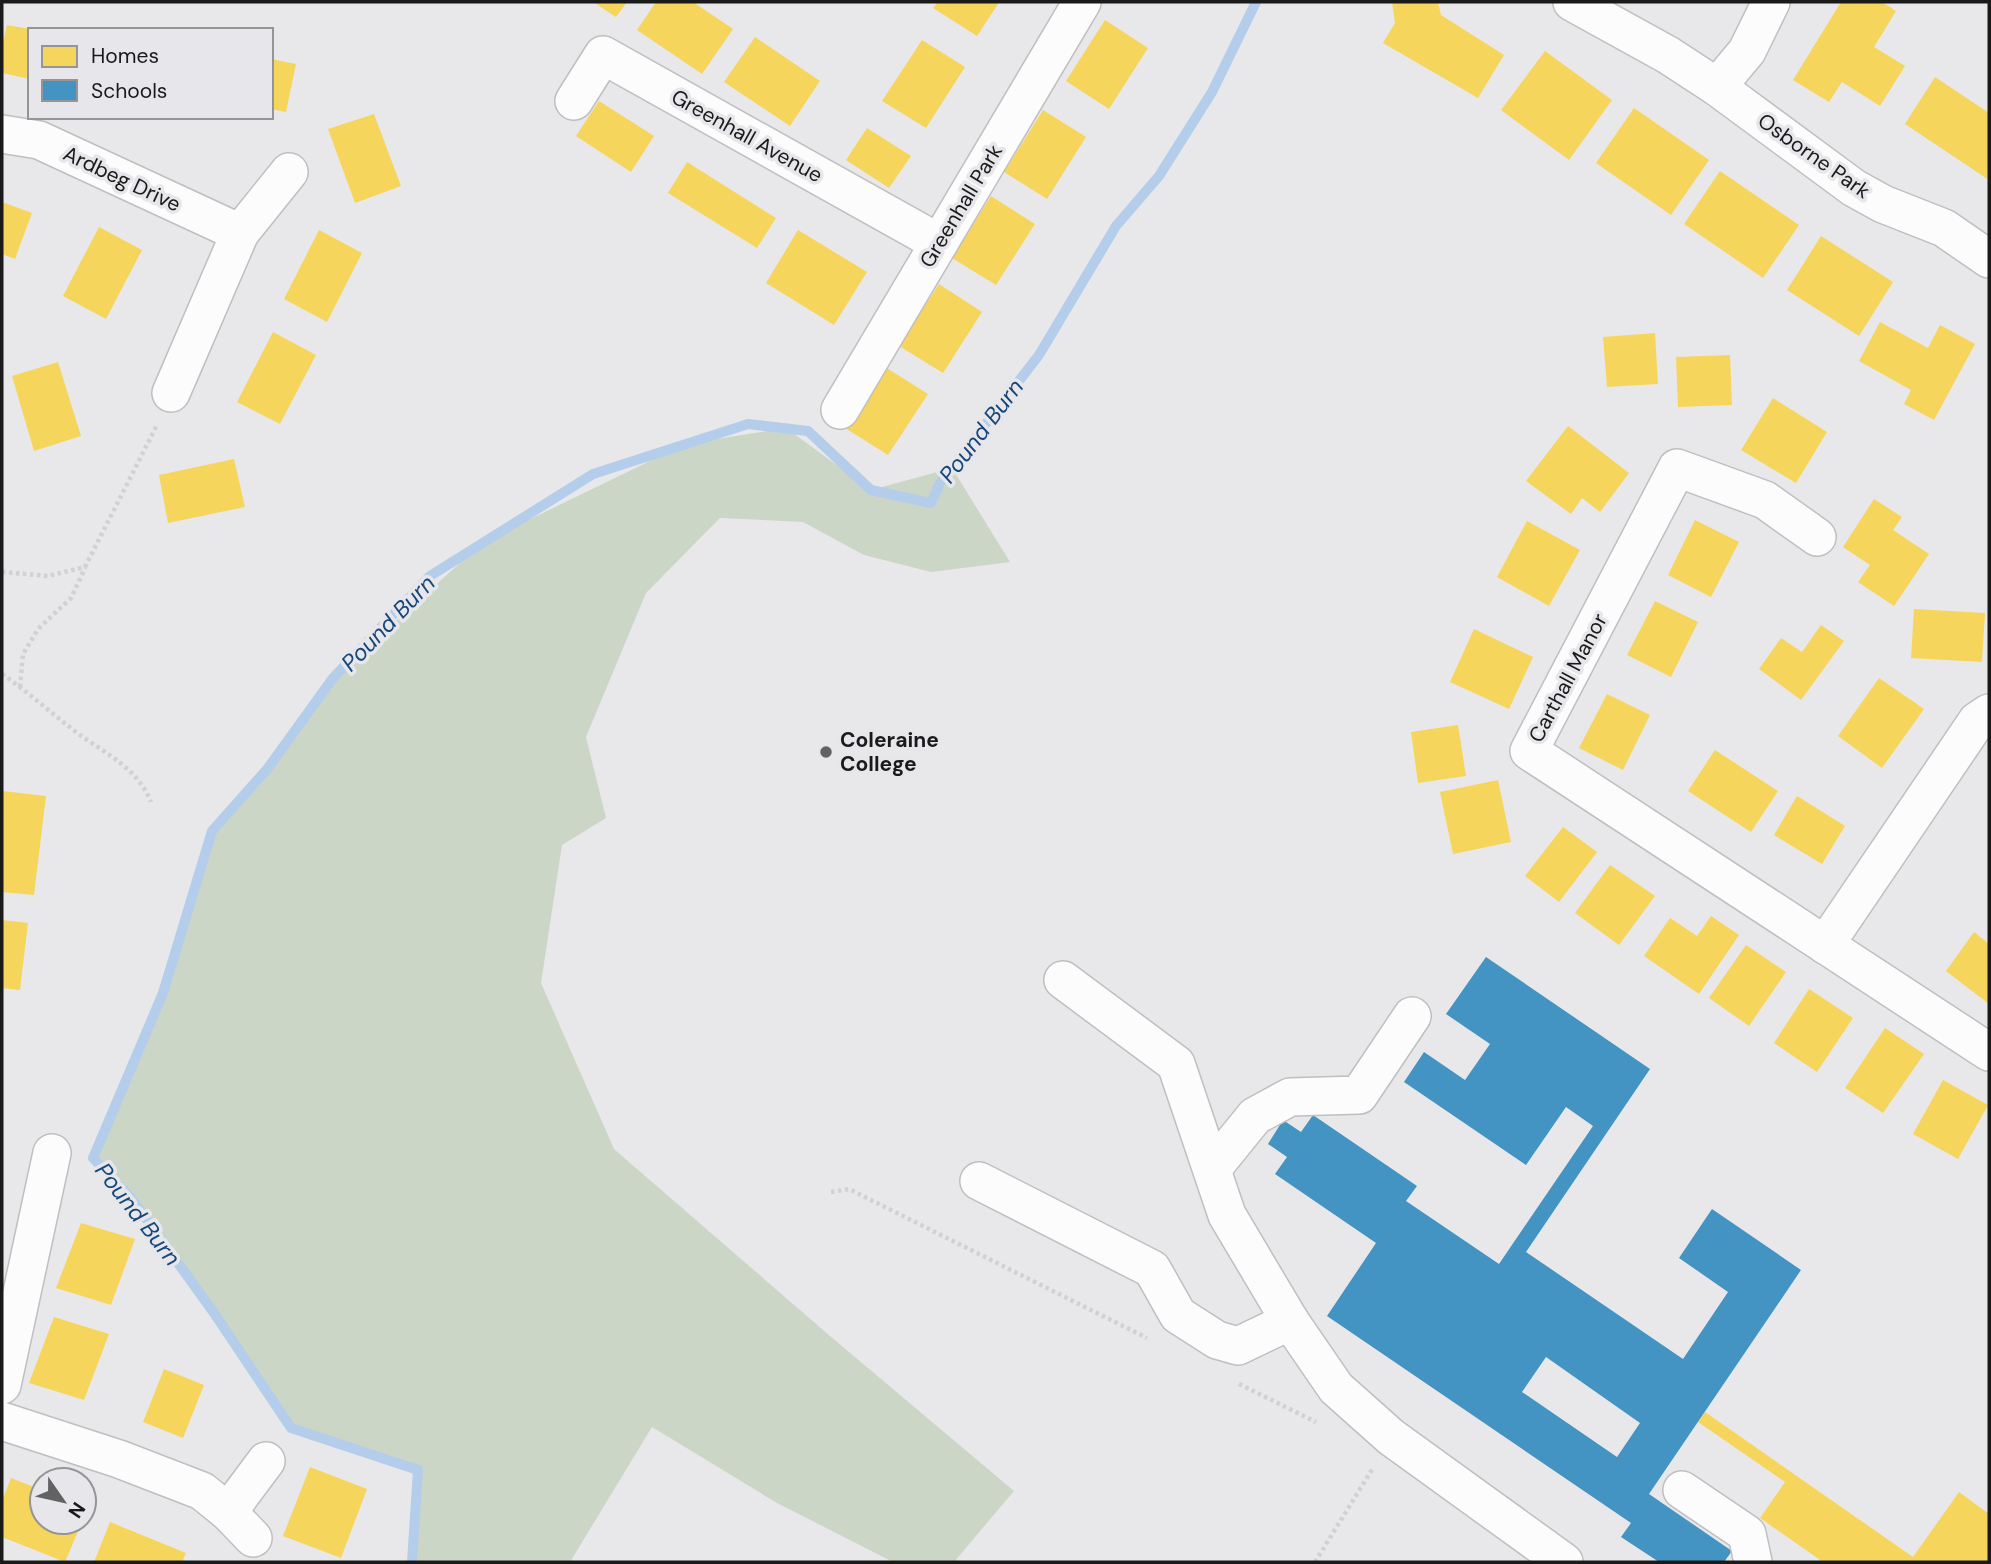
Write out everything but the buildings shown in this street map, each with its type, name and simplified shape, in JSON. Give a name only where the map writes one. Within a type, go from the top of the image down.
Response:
[{"type":"street","name":"Greenhall Park","points":[[840,410],[1082,2]]},
{"type":"street","name":"Osborne Park","points":[[1572,2],[1668,55],[1717,87],[1854,188],[1883,204],[1944,228],[1989,259]]},
{"type":"street","points":[[1717,87],[1747,51],[1771,2]]},
{"type":"street","name":"Greenhall Avenue","points":[[574,101],[603,55],[939,243]]},
{"type":"street","name":"Ardbeg Drive","points":[[2,134],[39,140],[240,233]]},
{"type":"street","points":[[171,393],[240,233],[289,172]]},
{"type":"street","name":"Carthall Manor","points":[[1817,537],[1765,500],[1677,468],[1529,751],[1989,1052]]},
{"type":"street","points":[[1825,945],[1977,721],[1989,713]]},
{"type":"street","points":[[1063,979],[1176,1064],[1227,1215],[1290,1321],[1336,1388],[1391,1437],[1564,1562]]},
{"type":"street","points":[[1212,1169],[1255,1116],[1290,1097],[1359,1095],[1412,1016]]},
{"type":"street","points":[[2,1385],[52,1153]]},
{"type":"street","points":[[979,1181],[1152,1269],[1178,1315],[1217,1340],[1238,1346],[1290,1321]]},
{"type":"street","points":[[2,1421],[119,1459],[202,1491],[228,1511],[253,1538]]},
{"type":"street","points":[[228,1511],[266,1461]]},
{"type":"street","points":[[1682,1490],[1747,1534],[1753,1562]]},
{"type":"path","points":[[20,687],[23,654],[38,629],[71,598],[171,393]]},
{"type":"path","points":[[2,572],[48,576],[85,568]]},
{"type":"path","points":[[2,674],[77,733],[115,758],[145,788],[151,802]]},
{"type":"path","points":[[831,1192],[849,1189],[1156,1342]]},
{"type":"path","points":[[1230,1379],[1339,1432],[1348,1428],[1362,1411]]},
{"type":"path","points":[[1315,1562],[1371,1472]]},
{"type":"green space","points":[[786,428],[871,490],[952,468],[1010,562],[931,572],[864,555],[803,522],[720,518],[646,593],[586,737],[606,818],[562,845],[541,983],[614,1149],[1014,1491],[954,1562],[893,1562],[777,1503],[652,1427],[570,1562],[412,1562],[418,1470],[291,1428],[214,1313],[93,1158],[163,993],[212,831],[333,678],[483,542],[685,444]]},
{"type":"waterway","name":"Pound Burn","points":[[412,1562],[418,1470],[291,1428],[214,1313],[131,1198],[93,1158],[163,993],[212,831],[268,768],[333,678],[430,576],[593,474],[748,424],[808,431],[871,490],[931,503],[940,483],[1039,355],[1116,226],[1159,176],[1212,92],[1256,2]]},
{"type":"place","name":"Coleraine College","points":[[826,752]]}]
